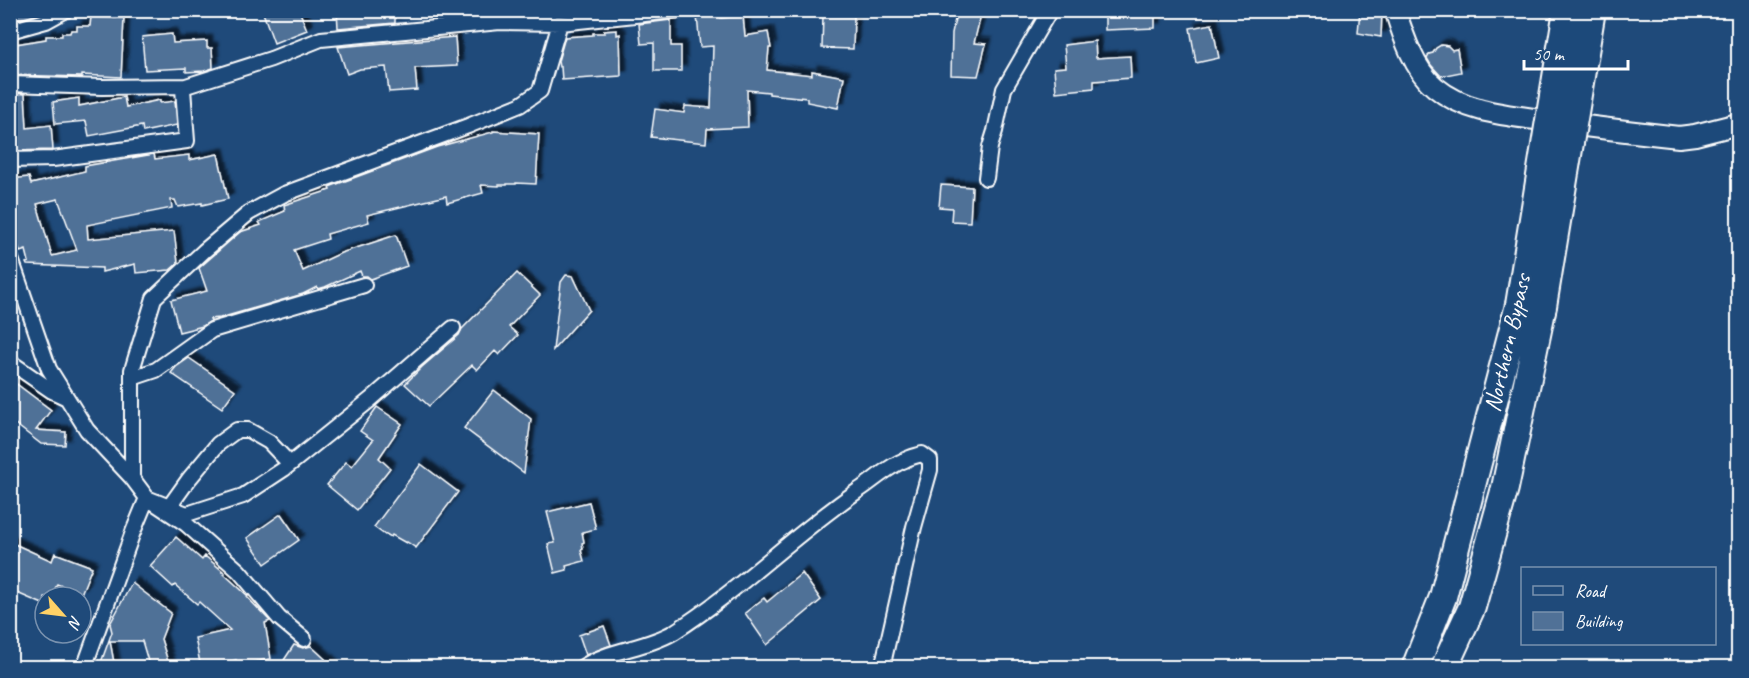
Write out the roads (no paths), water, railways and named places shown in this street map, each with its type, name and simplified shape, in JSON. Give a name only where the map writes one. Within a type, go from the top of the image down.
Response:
[{"type":"highway","name":"Northern Bypass","points":[[1444,668],[1472,607],[1505,488],[1531,305],[1567,10]]},
{"type":"highway","name":"Northern Bypass","points":[[1415,668],[1443,597],[1531,305],[1592,10]]},
{"type":"street","points":[[10,31],[46,21],[66,10]]},
{"type":"street","points":[[10,84],[102,87],[186,86],[271,59],[321,39],[500,22],[560,23],[682,10]]},
{"type":"street","points":[[986,178],[990,147],[996,131],[1004,89],[1050,10]]},
{"type":"street","points":[[1395,10],[1408,46],[1426,78],[1465,105],[1485,111],[1563,124],[1679,137],[1738,124]]},
{"type":"street","points":[[132,478],[132,370],[154,298],[249,213],[284,194],[468,126],[519,105],[540,91],[560,23]]},
{"type":"street","points":[[10,160],[53,159],[187,141],[183,89],[186,86]]},
{"type":"street","points":[[10,256],[49,369],[87,430],[132,478],[147,498],[186,524],[239,571],[279,618],[304,639]]},
{"type":"street","points":[[132,378],[156,370],[212,330],[364,285]]},
{"type":"street","points":[[147,498],[187,514],[243,496],[290,464],[370,400],[453,328]]},
{"type":"street","points":[[10,362],[52,391],[67,398]]},
{"type":"street","points":[[169,507],[218,444],[237,430],[248,430],[269,442],[290,464]]},
{"type":"street","points":[[580,668],[593,659],[651,643],[672,633],[739,586],[802,532],[848,497],[902,460],[922,454],[930,460],[930,470],[914,527],[882,668]]},
{"type":"street","points":[[84,668],[147,498]]}]
